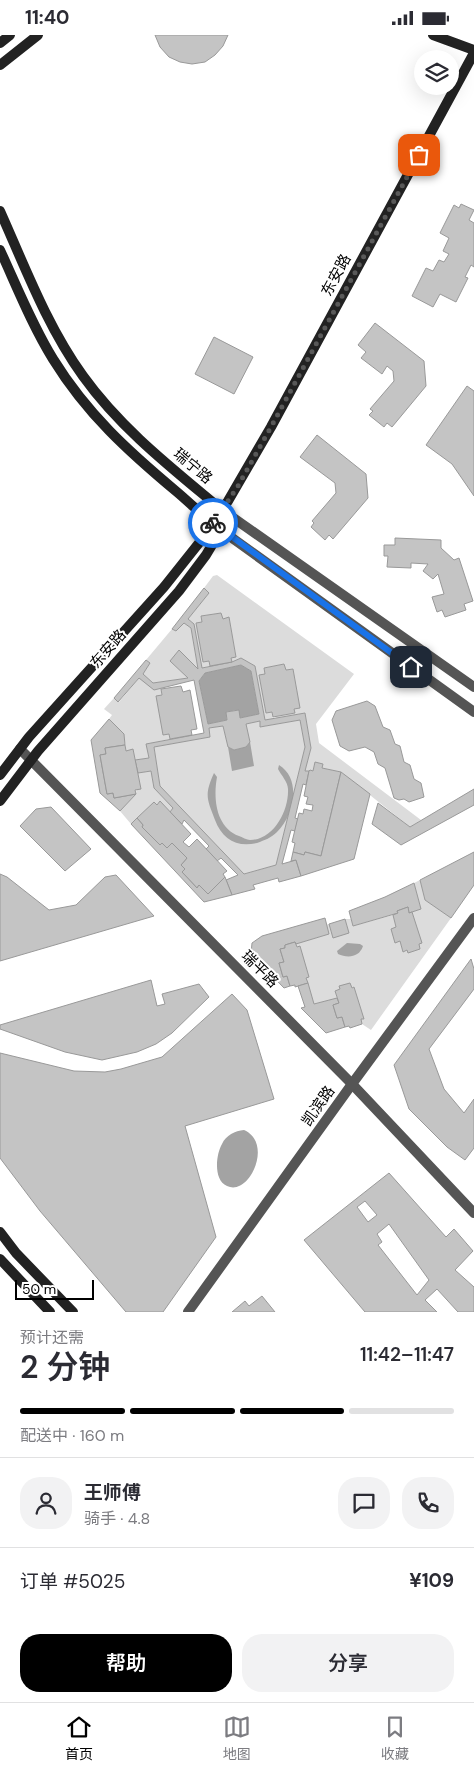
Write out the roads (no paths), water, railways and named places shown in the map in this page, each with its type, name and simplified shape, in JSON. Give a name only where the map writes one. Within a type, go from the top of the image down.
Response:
[{"type":"street","points":[[0,43],[10,35]]},
{"type":"street","points":[[0,65],[38,35]]},
{"type":"street","points":[[433,35],[474,51]]},
{"type":"street","name":"东安路","points":[[0,775],[29,737],[164,587],[238,486],[474,51]]},
{"type":"street","name":"瑞宁路","points":[[0,211],[53,326],[83,376],[102,401],[128,429],[222,510],[474,687]]},
{"type":"street","name":"瑞宁路","points":[[0,251],[42,340],[53,359],[90,410],[116,439],[212,523],[474,712]]},
{"type":"street","points":[[222,510],[222,530]]},
{"type":"street","name":"东安路","points":[[0,801],[32,760],[179,591],[222,530]]},
{"type":"street","name":"瑞平路","points":[[20,749],[352,1084],[474,1213]]},
{"type":"street","name":"凯滨路","points":[[188,1312],[474,918]]},
{"type":"street","points":[[0,1232],[16,1253],[73,1312]]},
{"type":"street","points":[[0,1259],[50,1312]]}]
